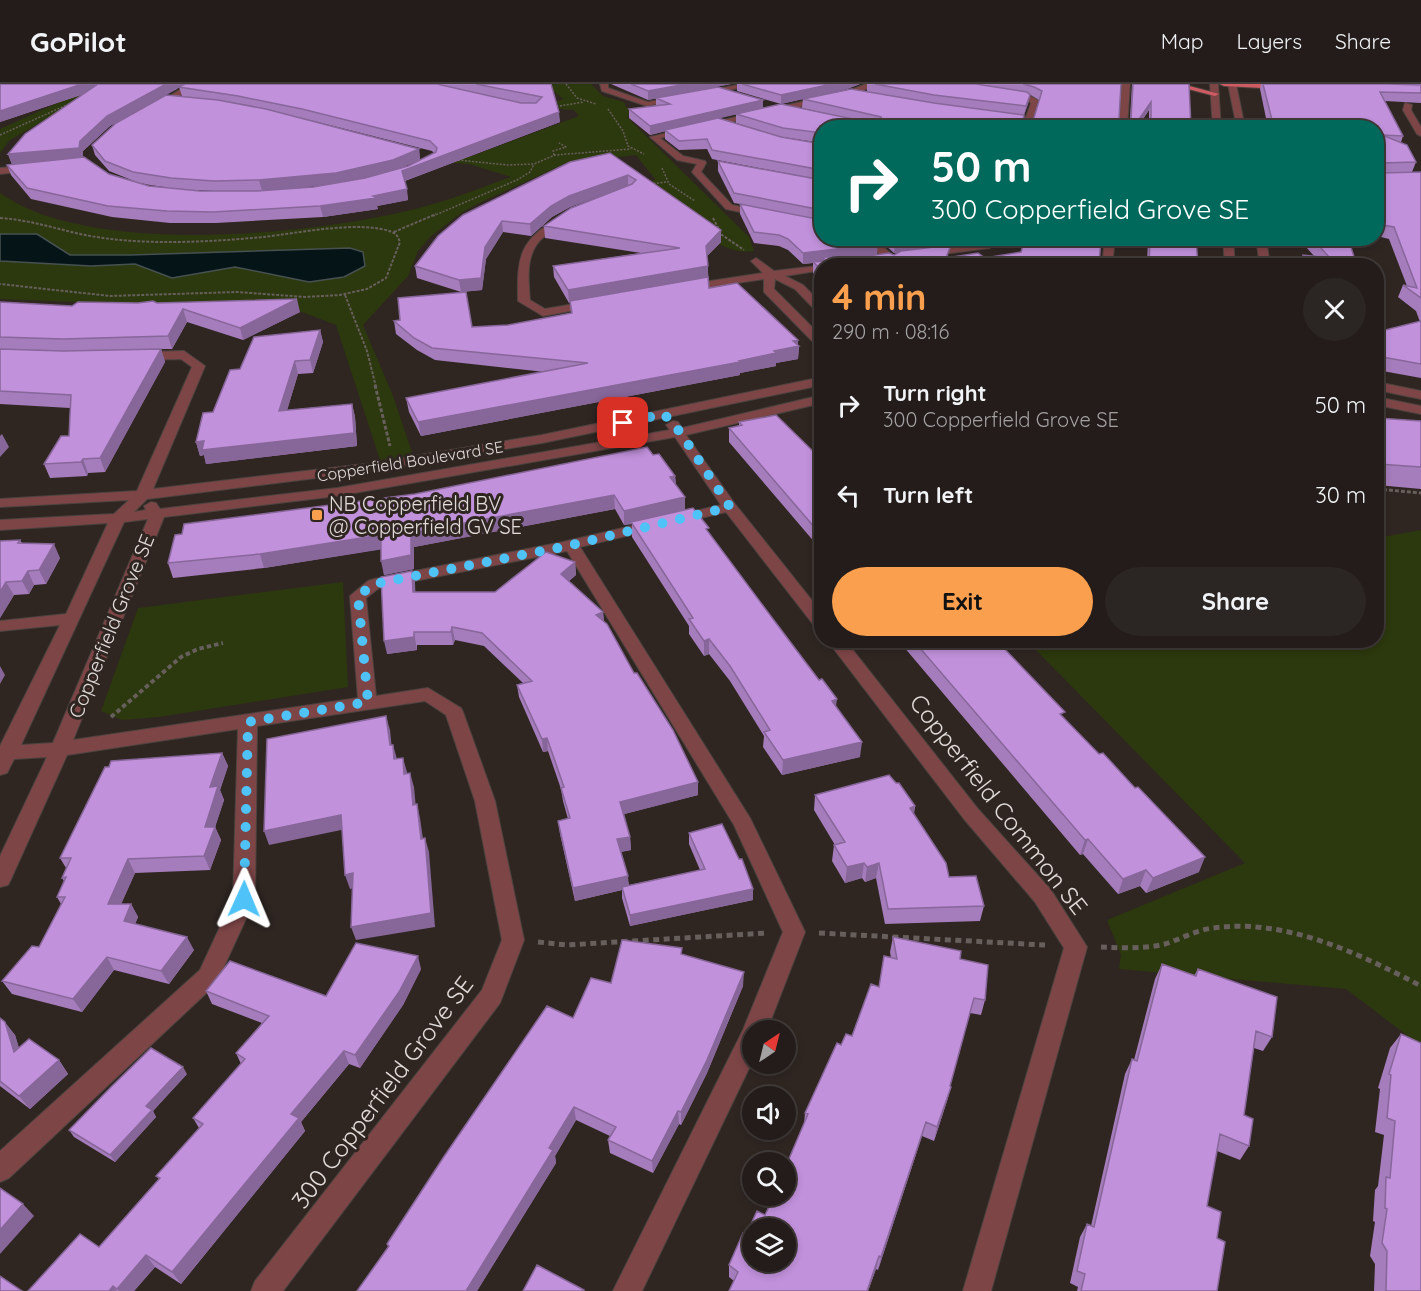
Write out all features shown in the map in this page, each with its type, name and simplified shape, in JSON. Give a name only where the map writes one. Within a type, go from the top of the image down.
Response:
[{"type":"main road","points":[[1173,84],[1215,94]]},
{"type":"main road","points":[[1224,84],[1290,87]]},
{"type":"street","points":[[604,84],[605,89],[647,104],[755,84]]},
{"type":"street","points":[[714,165],[680,158],[654,137],[850,93],[873,84]]},
{"type":"street","points":[[1124,120],[1126,84]]},
{"type":"street","points":[[1214,84],[1217,120]]},
{"type":"street","points":[[1232,84],[1239,120]]},
{"type":"street","points":[[157,105],[193,85]]},
{"type":"street","points":[[719,91],[737,96]]},
{"type":"street","points":[[996,92],[1028,97],[1035,102],[1029,120]]},
{"type":"street","points":[[850,93],[871,97]]},
{"type":"street","points":[[167,100],[189,102]]},
{"type":"street","points":[[760,102],[806,114]]},
{"type":"street","points":[[1408,105],[1407,110],[1421,134]]},
{"type":"street","points":[[987,115],[1010,120]]},
{"type":"street","points":[[717,123],[738,129]]},
{"type":"street","points":[[0,164],[42,163],[0,171]]},
{"type":"street","points":[[702,163],[696,172],[729,207],[776,216]]},
{"type":"street","points":[[571,215],[553,224],[531,242],[522,261],[524,301],[543,313],[602,302]]},
{"type":"street","points":[[876,246],[891,258]]},
{"type":"street","points":[[915,255],[986,246]]},
{"type":"street","points":[[756,261],[770,273],[799,287],[814,303]]},
{"type":"street","points":[[672,290],[814,268]]},
{"type":"street","points":[[770,273],[768,290],[814,336]]},
{"type":"street","points":[[126,356],[184,355],[199,366],[143,495]]},
{"type":"street","name":"Copperfield Boulevard SE","points":[[0,503],[143,495],[290,479],[542,440],[814,383]]},
{"type":"street","points":[[1384,387],[1421,395]]},
{"type":"street","name":"Copperfield Boulevard SE","points":[[0,525],[118,518],[338,492],[680,432],[814,401]]},
{"type":"street","points":[[1384,402],[1421,410]]},
{"type":"street","points":[[664,414],[680,432],[730,507],[814,614]]},
{"type":"street","name":"Copperfield Grove SE","points":[[143,495],[157,514],[60,748],[3,758],[72,619],[118,518],[143,495]]},
{"type":"street","points":[[368,702],[358,596],[374,584],[570,545],[730,507]]},
{"type":"street","points":[[570,545],[743,823],[794,932],[759,1020]]},
{"type":"street","points":[[0,626],[72,619]]},
{"type":"street","name":"Copperfield Common SE","points":[[841,648],[971,814],[1043,896],[1076,947],[977,1291]]},
{"type":"street","points":[[0,879],[60,748],[428,694],[454,711],[485,801],[513,940]]},
{"type":"street","points":[[0,1169],[208,977],[244,899],[248,722]]},
{"type":"street","name":"300 Copperfield Grove SE","points":[[265,1291],[492,996],[513,940]]},
{"type":"street","points":[[627,1291],[742,1057]]},
{"type":"path","points":[[566,84],[577,98],[603,105],[623,131],[625,141],[632,148],[650,158]]},
{"type":"path","points":[[0,135],[73,102]]},
{"type":"path","points":[[549,107],[585,102]]},
{"type":"path","points":[[555,155],[553,151],[565,147],[559,143]]},
{"type":"path","points":[[454,160],[507,165],[534,164],[555,155],[632,148]]},
{"type":"path","points":[[0,218],[33,221],[86,235],[152,241],[246,239],[356,227],[393,232],[517,180],[530,172],[534,164]]},
{"type":"path","points":[[659,164],[666,182]]},
{"type":"path","points":[[646,185],[666,182],[702,204]]},
{"type":"path","points":[[711,215],[723,237],[756,261]]},
{"type":"path","points":[[0,284],[105,296],[237,292],[310,297],[345,295],[371,287],[388,276],[400,242],[398,236],[393,232]]},
{"type":"path","points":[[345,295],[374,375],[394,463]]},
{"type":"path","points":[[1384,490],[1421,493]]},
{"type":"path","points":[[111,717],[181,657],[198,649],[223,643]]},
{"type":"path","points":[[513,940],[567,945],[794,932],[1076,947],[1160,945],[1210,928],[1242,925],[1272,929],[1331,946],[1372,962],[1421,986]]},
{"type":"green space","points":[[90,84],[109,84],[9,141],[0,153],[0,129],[62,101]]},
{"type":"green space","points":[[545,84],[591,84],[603,96],[624,102],[626,107],[637,110],[627,117],[749,237],[754,251],[740,251],[717,243],[698,226],[672,196],[654,194],[648,184],[655,179],[636,155],[566,163],[461,213],[431,236],[418,251],[408,276],[363,325],[393,396],[413,455],[380,460],[336,325],[294,309],[249,300],[127,304],[0,299],[0,193],[39,213],[87,226],[142,233],[201,235],[260,232],[368,219],[437,203],[511,177],[469,164],[454,163],[456,159],[472,156],[579,116],[574,110],[559,109],[559,105],[553,103],[563,99]]},
{"type":"green space","points":[[1421,530],[1421,1046],[1346,989],[1119,969],[1121,955],[1107,920],[1245,863],[1034,648],[1384,648],[1384,537]]},
{"type":"green space","points":[[343,582],[348,687],[159,717],[122,720],[101,711],[138,608]]},
{"type":"shaded area","points":[[0,234],[37,234],[70,255],[350,248],[363,252],[365,266],[344,277],[309,282],[235,267],[172,278],[135,264],[91,266],[0,261]]},
{"type":"building","points":[[0,84],[82,84],[0,111]]},
{"type":"building","points":[[98,84],[166,84],[107,116],[80,141],[79,148],[8,154],[25,134]]},
{"type":"building","points":[[185,84],[437,84],[521,103],[536,103],[542,97],[476,84],[551,84],[559,112],[402,171],[407,189],[373,196],[376,198],[320,206],[213,212],[108,206],[27,188],[7,165],[84,157],[109,174],[149,186],[200,191],[257,191],[313,187],[365,178],[408,166],[436,152],[437,148],[430,141],[302,109],[179,87]]},
{"type":"building","points":[[631,84],[686,84],[648,91]]},
{"type":"building","points":[[742,84],[832,84],[781,95]]},
{"type":"building","points":[[875,84],[976,84],[1027,92],[1030,95],[1026,106],[934,95]]},
{"type":"building","points":[[1023,84],[1121,84],[1120,120],[1033,120],[1042,91]]},
{"type":"building","points":[[1133,84],[1189,84],[1191,120],[1151,120],[1151,102],[1139,120],[1126,120],[1131,119]]},
{"type":"building","points":[[1263,84],[1421,85],[1421,93],[1380,92],[1403,136],[1384,135],[1384,120],[1272,120]]},
{"type":"building","points":[[718,87],[763,100],[650,126],[629,109],[670,104],[656,98]]},
{"type":"building","points":[[851,89],[1024,115],[1023,120],[882,120],[881,117],[803,99]]},
{"type":"building","points":[[166,95],[218,100],[266,109],[419,149],[393,160],[336,173],[259,180],[214,181],[171,178],[133,172],[105,161],[92,145],[116,123]]},
{"type":"building","points":[[781,104],[857,120],[814,120],[814,132],[783,128],[736,114]]},
{"type":"building","points":[[718,118],[781,137],[814,143],[814,169],[712,150],[707,139],[679,141],[665,130]]},
{"type":"building","points":[[1384,136],[1407,145],[1416,162],[1384,163]]},
{"type":"building","points":[[610,153],[721,230],[706,246],[708,266],[568,290],[553,266],[680,248],[544,226],[571,208],[632,184],[636,180],[628,175],[569,196],[551,206],[530,224],[502,221],[485,247],[481,278],[459,280],[415,266],[438,236],[463,215],[570,162]]},
{"type":"building","points":[[718,161],[814,179],[814,208],[734,193]]},
{"type":"building","points":[[1421,172],[1421,298],[1403,285],[1417,288],[1394,227],[1384,225],[1384,173]]},
{"type":"building","points":[[740,204],[814,218],[814,246],[861,246],[803,253],[788,239],[779,235],[754,232]]},
{"type":"building","points":[[951,246],[946,258],[824,258],[889,253],[894,255],[901,251]]},
{"type":"building","points":[[1023,246],[1100,246],[1100,258],[985,258],[1021,252]]},
{"type":"building","points":[[1150,246],[1197,246],[1197,258],[1149,258]]},
{"type":"building","points":[[1319,246],[1351,246],[1354,258],[1330,258]]},
{"type":"building","points":[[978,253],[985,258],[946,258]]},
{"type":"building","points":[[1303,255],[1330,258],[1304,258]]},
{"type":"building","points":[[708,277],[709,288],[737,283],[798,340],[793,341],[799,346],[740,362],[418,422],[406,398],[588,363],[432,348],[414,338],[394,321],[400,320],[398,298],[466,292],[472,327],[508,325],[572,313],[570,301]]},
{"type":"building","points":[[297,299],[240,328],[183,309],[168,336],[63,339],[0,337],[0,302],[72,306],[78,302],[153,301],[157,303]]},
{"type":"building","points":[[1421,321],[1421,364],[1384,357],[1384,330]]},
{"type":"building","points":[[320,330],[310,360],[295,361],[279,411],[352,404],[354,433],[202,450],[204,441],[196,442],[203,413],[213,412],[230,370],[240,369],[254,337]]},
{"type":"building","points":[[0,349],[63,351],[161,349],[100,458],[83,459],[81,462],[44,464],[61,436],[69,436],[71,395],[0,391]]},
{"type":"building","points":[[776,415],[814,452],[814,527],[729,428],[742,425],[739,422]]},
{"type":"building","points":[[1384,418],[1421,421],[1421,467],[1384,464]]},
{"type":"building","points":[[647,447],[653,455],[659,454],[675,476],[670,477],[685,497],[624,511],[614,495],[411,533],[411,555],[381,561],[381,535],[260,554],[168,563],[175,535],[182,534],[184,524],[415,494]]},
{"type":"building","points":[[693,508],[773,619],[819,680],[822,679],[837,699],[832,701],[862,742],[783,760],[764,732],[770,730],[730,666],[709,639],[704,641],[689,619],[693,618],[631,522]]},
{"type":"building","points":[[20,540],[18,543],[54,544],[39,570],[28,571],[22,581],[6,582],[0,592],[0,541]]},
{"type":"building","points":[[546,552],[575,562],[561,574],[603,612],[596,615],[607,624],[634,673],[637,673],[673,730],[698,782],[620,802],[630,837],[617,839],[628,876],[573,888],[558,821],[570,818],[561,788],[564,787],[547,738],[542,739],[517,685],[532,681],[482,633],[452,627],[451,632],[414,632],[414,637],[384,641],[381,577],[412,571],[413,592],[495,592]]},
{"type":"building","points":[[920,648],[1004,648],[1065,712],[1060,714],[1099,754],[1103,753],[1135,788],[1138,787],[1205,857],[1153,878],[1146,870],[1123,879],[1088,839],[1085,840]]},
{"type":"building","points":[[386,716],[394,759],[403,758],[404,774],[410,773],[413,805],[417,804],[421,839],[425,838],[431,913],[351,927],[353,873],[345,875],[341,815],[264,831],[267,739]]},
{"type":"building","points":[[222,753],[210,787],[218,786],[205,827],[215,827],[204,856],[128,859],[108,904],[131,904],[124,921],[187,937],[161,971],[107,957],[73,999],[2,981],[32,946],[39,947],[65,897],[57,897],[71,858],[60,858],[105,767],[109,767],[111,761]]},
{"type":"building","points":[[889,775],[896,783],[899,783],[915,806],[910,808],[946,863],[949,877],[976,876],[984,906],[888,909],[879,863],[867,867],[864,863],[847,867],[834,845],[845,842],[815,795]]},
{"type":"building","points":[[722,824],[739,859],[742,859],[753,889],[630,915],[622,887],[705,869],[689,833]]},
{"type":"building","points":[[893,937],[961,951],[960,959],[988,965],[985,1000],[974,998],[951,1087],[937,1127],[926,1122],[881,1257],[879,1256],[867,1291],[729,1291],[738,1272],[729,1265],[742,1235],[742,1272],[796,1272],[796,1218],[754,1218],[757,1211],[765,1215],[769,1206],[796,1206],[796,1152],[792,1152],[808,1114],[805,1113],[837,1043],[841,1045],[846,1034],[852,1036],[871,984],[879,987],[884,956],[897,959]]},
{"type":"building","points":[[622,940],[682,948],[681,954],[744,972],[707,1060],[681,1112],[678,1111],[652,1161],[608,1140],[616,1127],[574,1107],[549,1148],[553,1150],[466,1291],[357,1291],[389,1246],[387,1244],[443,1158],[547,1006],[573,1018],[591,978],[611,983]]},
{"type":"building","points":[[356,943],[418,956],[399,992],[355,1055],[344,1051],[291,1114],[299,1118],[172,1272],[146,1255],[117,1289],[113,1286],[109,1291],[28,1291],[80,1234],[99,1247],[160,1178],[156,1176],[203,1124],[193,1118],[245,1059],[236,1053],[269,1016],[206,991],[230,961],[326,996]]},
{"type":"building","points":[[1162,964],[1196,976],[1198,969],[1277,997],[1272,1037],[1256,1031],[1244,1115],[1253,1119],[1249,1146],[1220,1134],[1207,1206],[1221,1212],[1217,1238],[1225,1242],[1217,1291],[1081,1291],[1085,1274],[1077,1271],[1087,1224],[1094,1227],[1132,1059],[1137,1061]]},
{"type":"building","points":[[0,1018],[5,1022],[14,1052],[29,1039],[59,1060],[19,1096],[0,1081]]},
{"type":"building","points":[[1401,1034],[1421,1043],[1421,1291],[1386,1291],[1387,1251],[1382,1243],[1387,1209],[1385,1208],[1386,1177],[1390,1178],[1395,1121],[1387,1118],[1391,1075],[1389,1074]]},
{"type":"building","points":[[151,1048],[183,1067],[146,1106],[152,1110],[110,1155],[69,1130],[112,1086]]},
{"type":"building","points":[[0,1188],[23,1204],[0,1230]]},
{"type":"building","points":[[537,1265],[584,1290],[523,1291]]},
{"type":"building","points":[[0,1276],[22,1291],[0,1291]]},
{"type":"place","name":"NB Copperfield BV @ Copperfield GV SE","points":[[317,515]]},
{"type":"route","points":[[244,899],[248,722],[368,702],[358,596],[374,584],[563,547],[730,507],[680,432],[664,414],[623,423]]}]
